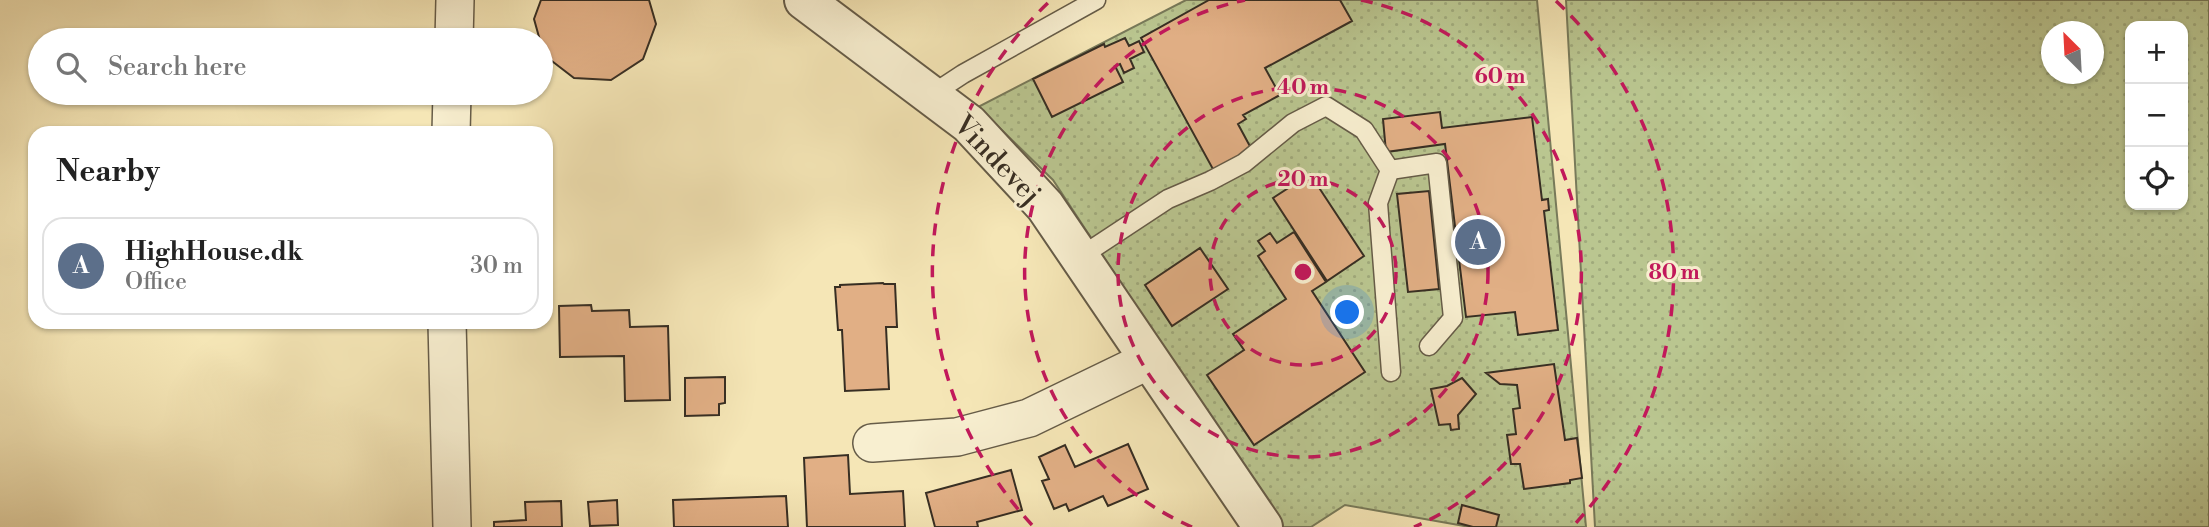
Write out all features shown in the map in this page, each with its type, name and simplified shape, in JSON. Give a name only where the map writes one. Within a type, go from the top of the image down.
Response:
[{"type":"street","points":[[454,28],[455,0]]},
{"type":"street","name":"Vindevej","points":[[804,0],[969,124],[1038,198],[1262,527]]},
{"type":"street","points":[[452,126],[453,105]]},
{"type":"street","points":[[447,329],[452,527]]},
{"type":"street","points":[[872,443],[957,437],[1029,418],[1149,360]]},
{"type":"lane","points":[[931,95],[963,74],[1096,0]]},
{"type":"lane","points":[[1080,257],[1168,199],[1244,163],[1293,123],[1326,106],[1364,130],[1390,170]]},
{"type":"lane","points":[[1390,170],[1437,163],[1453,318],[1429,346]]},
{"type":"lane","points":[[1390,170],[1378,203],[1391,372]]},
{"type":"green space","points":[[1186,0],[1537,0],[1586,527],[1470,527],[1345,505],[1311,527],[1281,527],[1053,180],[978,107]]},
{"type":"green space","points":[[1566,0],[2209,0],[2209,527],[1595,527]]},
{"type":"building","points":[[541,0],[649,0],[656,24],[643,59],[611,80],[574,78],[553,62],[553,28],[536,28],[534,19]]},
{"type":"building","points":[[1209,0],[1340,0],[1352,21],[1265,68],[1280,95],[1243,115],[1246,119],[1238,124],[1252,150],[1214,171],[1141,38]]},
{"type":"building","points":[[1125,38],[1129,46],[1139,41],[1144,52],[1130,59],[1134,68],[1124,73],[1120,64],[1115,66],[1123,82],[1052,117],[1033,79],[1104,44],[1105,47]]},
{"type":"building","points":[[1440,112],[1442,128],[1532,117],[1542,200],[1548,199],[1549,210],[1544,211],[1558,330],[1518,335],[1515,312],[1466,317],[1445,144],[1386,152],[1383,119]]},
{"type":"building","points":[[1310,174],[1364,256],[1327,281],[1273,198]]},
{"type":"building","points":[[1429,191],[1439,289],[1408,292],[1397,194]]},
{"type":"building","points":[[1294,232],[1326,282],[1312,291],[1365,372],[1254,445],[1207,375],[1244,350],[1233,334],[1286,299],[1258,256],[1265,251],[1258,241],[1270,233],[1277,243]]},
{"type":"building","points":[[1200,248],[1228,289],[1172,326],[1145,285]]},
{"type":"building","points":[[895,284],[897,327],[886,327],[889,389],[845,391],[842,330],[838,330],[835,287]]},
{"type":"building","points":[[591,305],[592,311],[629,310],[630,327],[668,326],[670,400],[625,401],[624,356],[560,357],[559,306]]},
{"type":"building","points":[[1554,364],[1565,440],[1577,438],[1582,478],[1570,480],[1570,483],[1524,489],[1520,464],[1511,464],[1507,435],[1516,434],[1513,409],[1520,408],[1517,385],[1500,384],[1486,373]]},
{"type":"building","points":[[725,377],[725,403],[719,404],[719,415],[685,416],[685,378]]},
{"type":"building","points":[[1462,378],[1476,394],[1458,415],[1459,429],[1451,430],[1450,424],[1439,425],[1431,389],[1447,386]]},
{"type":"building","points":[[1128,444],[1148,489],[1108,506],[1103,496],[1069,511],[1066,504],[1054,509],[1042,481],[1049,479],[1039,457],[1065,445],[1075,467]]},
{"type":"building","points":[[848,455],[850,494],[903,491],[905,527],[807,527],[804,458]]},
{"type":"building","points":[[1011,470],[1022,510],[977,522],[978,527],[935,527],[926,493]]},
{"type":"building","points":[[786,496],[788,527],[674,527],[673,500]]},
{"type":"building","points":[[617,500],[618,525],[590,526],[588,502]]},
{"type":"building","points":[[561,501],[562,527],[494,527],[494,522],[526,520],[525,502]]},
{"type":"building","points":[[1462,505],[1499,515],[1496,527],[1473,527],[1458,523]]},
{"type":"place","name":"HighHouse.dk","points":[[1478,242]]}]
